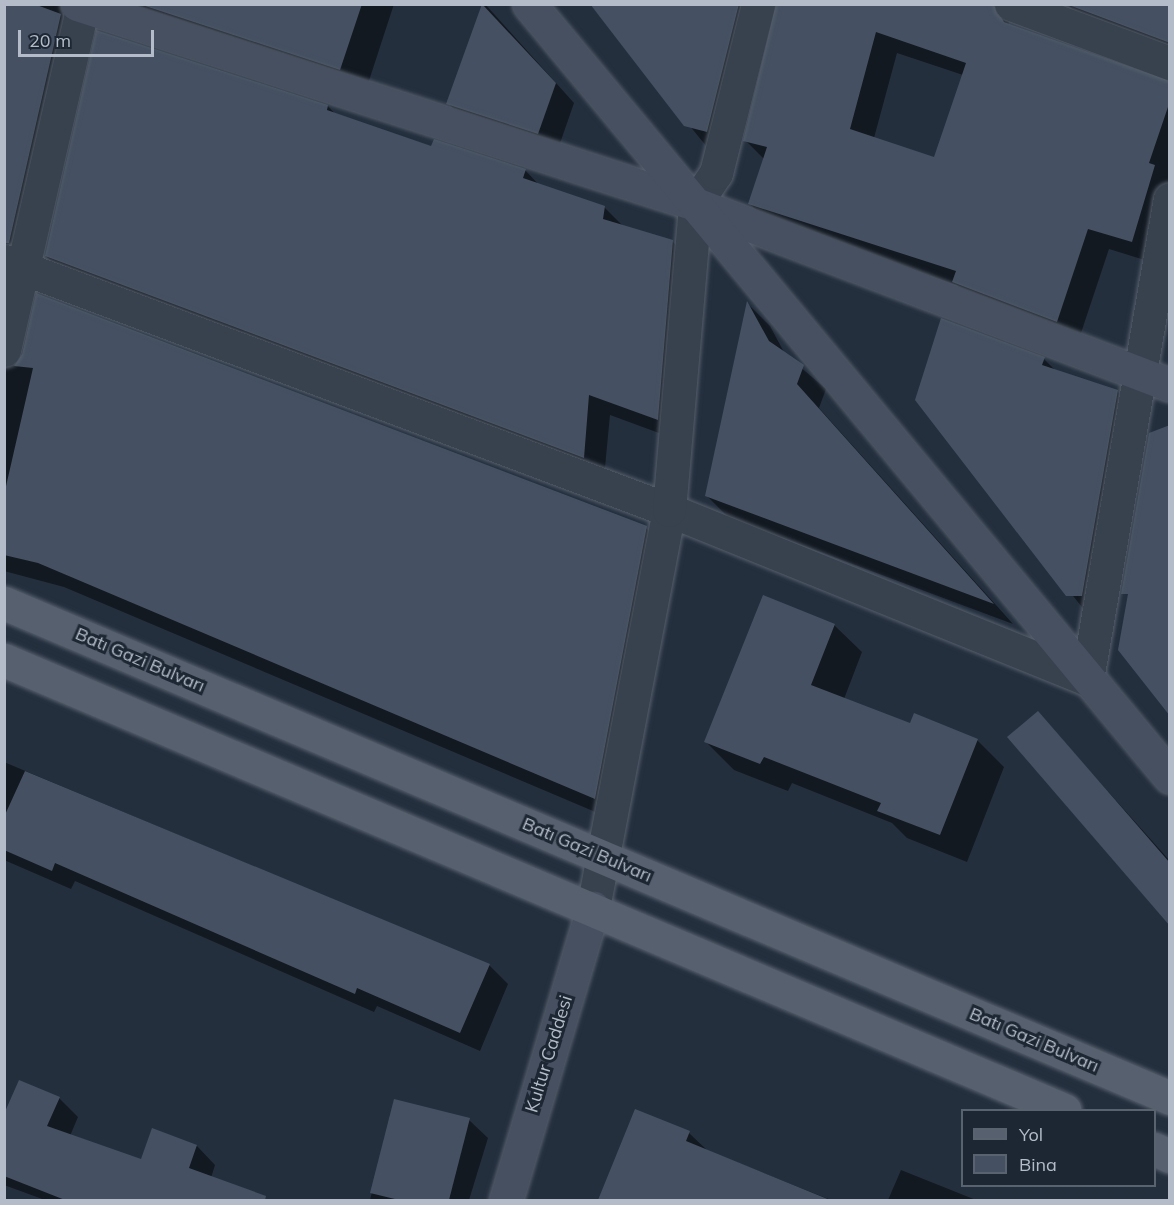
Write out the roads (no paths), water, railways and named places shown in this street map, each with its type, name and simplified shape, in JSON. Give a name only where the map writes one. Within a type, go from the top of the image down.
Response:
[{"type":"main road","name":"Batı Gazi Bulvarı","points":[[4,603],[1170,1098]]},
{"type":"main road","points":[[4,660],[593,908],[1062,1109]]},
{"type":"main road","points":[[1156,1149],[1170,1156]]},
{"type":"street","points":[[529,4],[1170,777]]},
{"type":"street","points":[[593,908],[605,857],[669,510],[695,204],[716,173],[758,4]]},
{"type":"street","points":[[1011,4],[1170,63]]},
{"type":"street","points":[[4,350],[14,264],[81,5],[695,204],[1137,375],[1170,385]]},
{"type":"street","points":[[1088,679],[1137,375],[1170,199]]},
{"type":"street","points":[[14,264],[669,510],[1088,679]]},
{"type":"street","name":"Kultur Caddesi","points":[[506,1200],[593,908]]}]
